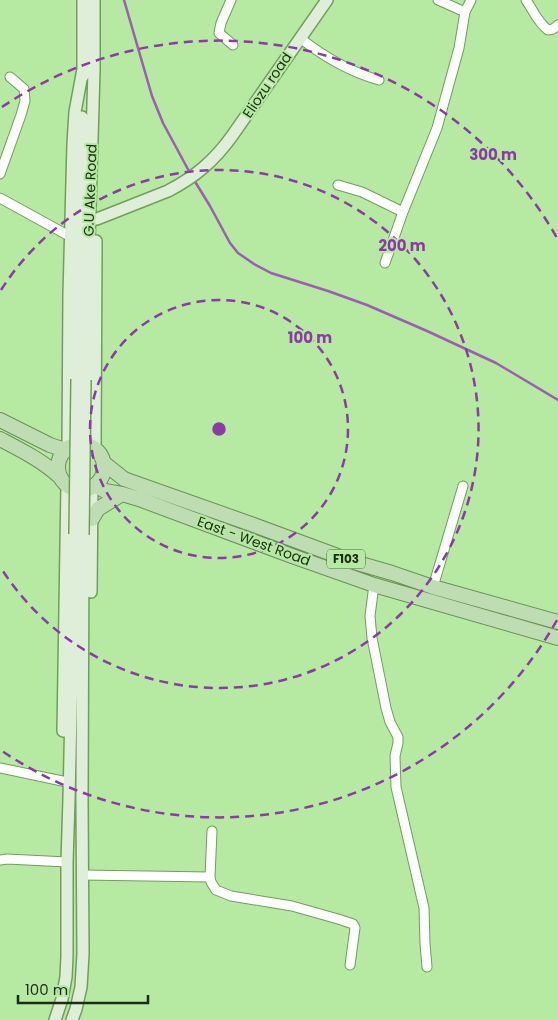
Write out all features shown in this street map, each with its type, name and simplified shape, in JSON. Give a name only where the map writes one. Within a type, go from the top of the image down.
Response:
[{"type":"main road","points":[[83,0],[88,69],[98,142],[95,450]]},
{"type":"main road","points":[[72,1020],[81,987],[83,954],[79,535],[88,69],[94,0]]},
{"type":"main road","name":"Eliozu road","points":[[97,219],[168,191],[205,167],[232,136],[326,0]]},
{"type":"main road","points":[[67,449],[73,144],[75,112],[88,69]]},
{"type":"main road","points":[[0,420],[50,445],[67,449]]},
{"type":"main road","points":[[0,438],[51,468],[64,481]]},
{"type":"main road","points":[[69,799],[63,753],[64,481],[58,470],[58,463],[67,449],[79,444],[90,446],[95,450]]},
{"type":"main road","name":"F103","points":[[95,450],[100,455],[104,464]]},
{"type":"main road","points":[[82,801],[89,717],[93,486],[102,476],[104,464]]},
{"type":"main road","name":"East - West Road","points":[[104,464],[124,478],[138,484],[354,562],[433,588],[558,622]]},
{"type":"main road","name":"F103","points":[[64,481],[74,488],[81,490],[93,486]]},
{"type":"main road","name":"East - West Road","points":[[93,486],[105,492],[122,494],[374,584],[558,638]]},
{"type":"main road","points":[[92,519],[98,509],[122,494]]},
{"type":"main road","points":[[56,1020],[66,977],[66,862],[79,535]]},
{"type":"street","points":[[231,0],[221,23],[219,33],[233,45]]},
{"type":"street","points":[[438,0],[464,12]]},
{"type":"street","points":[[385,263],[403,212],[437,128],[459,48],[464,12],[471,0]]},
{"type":"street","points":[[526,0],[538,21],[544,27],[548,30],[554,29],[558,25]]},
{"type":"street","points":[[300,38],[316,50],[347,68],[363,76],[379,80]]},
{"type":"street","points":[[0,174],[22,115],[25,101],[24,89],[10,77]]},
{"type":"street","points":[[338,184],[362,192],[403,212]]},
{"type":"street","points":[[0,198],[71,237]]},
{"type":"street","points":[[433,588],[463,486]]},
{"type":"street","points":[[374,584],[370,616],[372,638],[386,708],[390,722],[398,737],[395,756],[396,787],[424,908],[427,967]]},
{"type":"street","points":[[0,768],[67,782]]},
{"type":"street","points":[[212,831],[210,877],[216,890],[231,896],[292,906],[338,918],[353,924],[355,928],[350,965]]},
{"type":"street","points":[[0,860],[66,862]]},
{"type":"street","points":[[82,875],[210,877]]},
{"type":"waterway","points":[[124,0],[152,96],[163,123],[190,173]]},
{"type":"waterway","points":[[194,180],[230,243],[238,253],[254,264],[271,273],[367,305],[427,331],[496,363],[558,400]]}]
